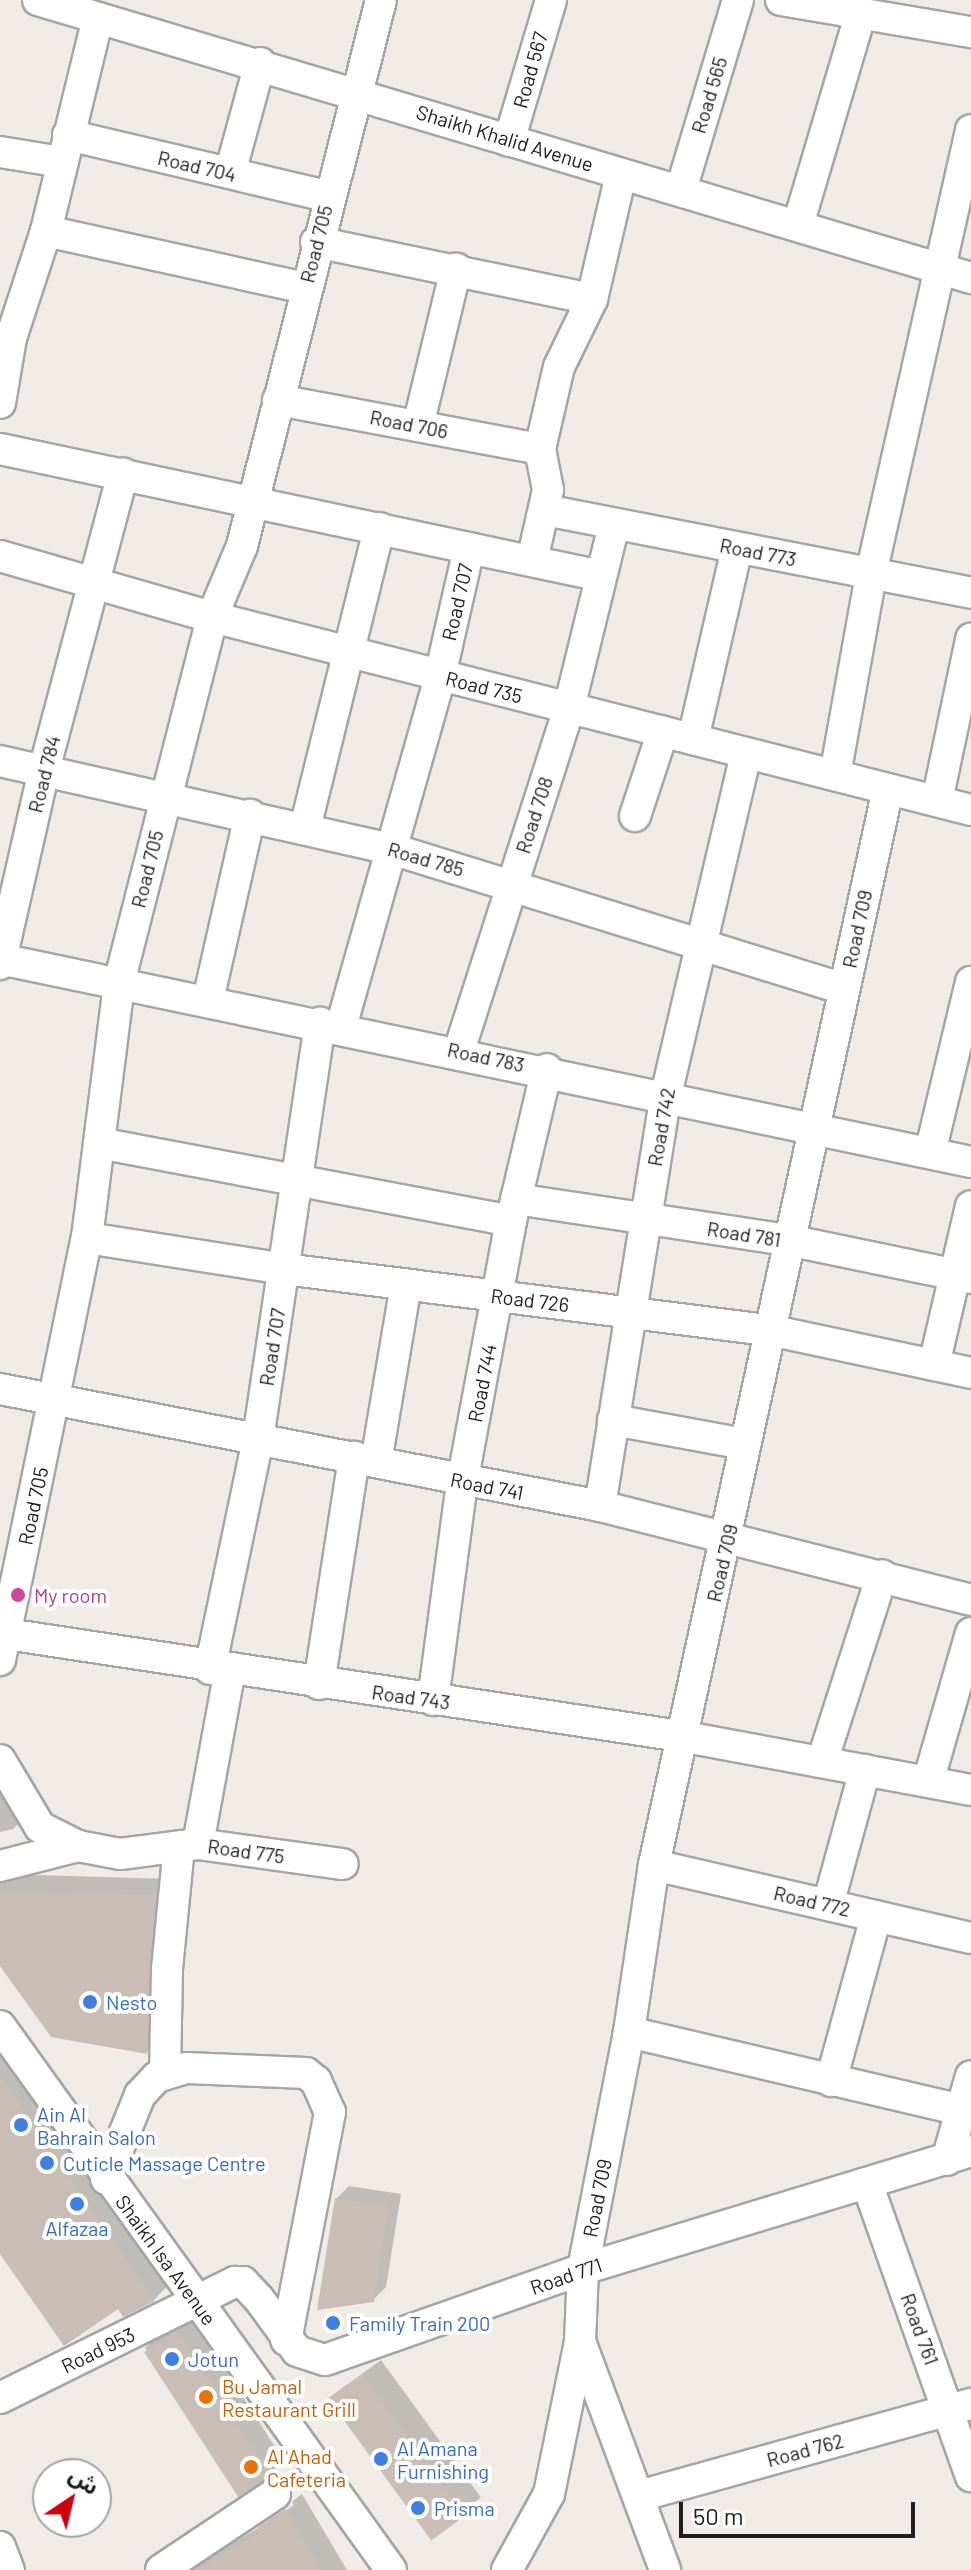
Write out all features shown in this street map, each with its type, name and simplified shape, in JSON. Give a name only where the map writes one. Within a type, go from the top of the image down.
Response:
[{"type":"street","name":"Shaikh Khalid Avenue","points":[[38,0],[120,15],[260,63],[355,90],[509,141],[971,278]]},
{"type":"street","name":"Road 705","points":[[2,1642],[57,1396],[87,1238],[119,983],[212,617],[242,546],[327,196],[381,0]]},
{"type":"street","name":"Road 567","points":[[509,141],[551,0]]},
{"type":"street","name":"Road 565","points":[[681,190],[738,0]]},
{"type":"street","points":[[781,0],[861,12],[893,9],[971,32]]},
{"type":"street","points":[[798,225],[861,12]]},
{"type":"street","points":[[0,403],[5,338],[46,231],[64,148],[120,15]]},
{"type":"street","points":[[230,173],[260,63]]},
{"type":"street","points":[[835,775],[871,574],[971,130]]},
{"type":"street","name":"Road 704","points":[[0,152],[64,148],[230,173],[327,196]]},
{"type":"street","points":[[532,561],[548,490],[540,449],[559,367],[592,299],[621,174]]},
{"type":"street","points":[[46,231],[305,288]]},
{"type":"street","points":[[316,242],[592,299]]},
{"type":"street","points":[[418,426],[456,269]]},
{"type":"street","name":"Road 706","points":[[278,400],[540,449]]},
{"type":"street","points":[[0,449],[601,576]]},
{"type":"street","points":[[93,584],[123,473]]},
{"type":"street","name":"Road 773","points":[[545,510],[971,593]]},
{"type":"street","name":"Road 708","points":[[459,1051],[569,708],[614,525]]},
{"type":"street","points":[[305,828],[379,528]]},
{"type":"street","name":"Road 707","points":[[165,2074],[167,1969],[258,1439],[295,1177],[331,1025],[392,849],[440,676],[469,548]]},
{"type":"street","points":[[693,739],[737,548]]},
{"type":"street","name":"Road 735","points":[[1,560],[440,676],[971,810]]},
{"type":"street","name":"Road 784","points":[[0,961],[44,770],[93,584]]},
{"type":"street","points":[[937,801],[971,639]]},
{"type":"street","points":[[635,816],[663,731]]},
{"type":"street","name":"Road 742","points":[[600,1506],[666,1095],[746,753]]},
{"type":"street","name":"Road 785","points":[[0,761],[392,849],[844,989]]},
{"type":"street","name":"Road 709","points":[[507,2570],[549,2494],[580,2341],[583,2269],[629,2032],[654,1865],[680,1736],[729,1536],[788,1240],[888,789]]},
{"type":"street","points":[[208,1000],[250,815]]},
{"type":"street","name":"Road 783","points":[[0,961],[547,1069],[971,1162]]},
{"type":"street","points":[[930,1153],[971,982]]},
{"type":"street","name":"Road 744","points":[[433,1700],[462,1483],[514,1210],[547,1069]]},
{"type":"street","name":"Road 781","points":[[99,1143],[514,1210],[646,1219],[788,1240],[963,1276]]},
{"type":"street","points":[[934,1365],[963,1276],[971,1206]]},
{"type":"street","name":"Road 726","points":[[87,1238],[284,1269],[769,1330],[971,1373]]},
{"type":"street","points":[[319,1684],[365,1459],[406,1285]]},
{"type":"street","name":"Road 741","points":[[0,1389],[57,1396],[365,1459],[462,1483],[600,1506],[729,1536],[971,1600]]},
{"type":"street","points":[[613,1420],[745,1444]]},
{"type":"street","points":[[822,1762],[882,1575]]},
{"type":"street","points":[[928,1782],[971,1633]]},
{"type":"street","name":"Road 743","points":[[2,1642],[220,1669],[680,1736],[971,1790]]},
{"type":"street","name":"Road 775","points":[[0,1760],[40,1827],[78,1846],[120,1854],[188,1846],[343,1864]]},
{"type":"street","points":[[828,1905],[865,1770]]},
{"type":"street","points":[[0,1866],[78,1846]]},
{"type":"street","name":"Road 772","points":[[654,1865],[971,1938]]},
{"type":"street","points":[[831,2081],[876,1916]]},
{"type":"street","name":"Shaikh Isa Avenue","points":[[0,2026],[106,2179],[391,2570]]},
{"type":"street","points":[[629,2032],[961,2110]]},
{"type":"street","points":[[106,2179],[140,2095],[165,2074],[187,2068],[306,2073],[322,2092],[330,2112],[286,2340]]},
{"type":"street","points":[[959,2156],[961,2110],[971,2076]]},
{"type":"street","name":"Road 771","points":[[259,2299],[297,2351],[325,2360],[583,2269],[959,2156]]},
{"type":"street","name":"Road 761","points":[[867,2183],[960,2407],[971,2476]]},
{"type":"street","points":[[197,2301],[235,2282],[243,2282],[259,2299],[218,2331]]},
{"type":"street","name":"Road 953","points":[[0,2398],[197,2301]]},
{"type":"street","name":"Road 709","points":[[580,2341],[665,2570]]},
{"type":"street","name":"Road 762","points":[[639,2496],[960,2407]]},
{"type":"street","points":[[161,2570],[275,2494]]},
{"type":"street","points":[[0,2547],[9,2570]]},
{"type":"building","name":"Nesto","points":[[0,1890],[156,1895],[147,2054],[51,2037],[0,1966]]},
{"type":"building","points":[[0,2076],[155,2301],[123,2317],[118,2309],[64,2346],[0,2254]]},
{"type":"building","points":[[335,2198],[389,2206],[374,2302],[317,2310]]},
{"type":"building","points":[[177,2331],[272,2477],[239,2498],[144,2352]]},
{"type":"building","points":[[363,2375],[465,2516],[431,2540],[329,2400]]},
{"type":"building","points":[[285,2509],[321,2570],[196,2570],[260,2532],[257,2528]]},
{"type":"place","name":"My room","points":[[18,1595]]},
{"type":"place","name":"Nesto","points":[[90,2002]]},
{"type":"place","name":"Ain Al Bahrain Salon","points":[[21,2125]]},
{"type":"place","name":"Cuticle Massage Centre","points":[[47,2163]]},
{"type":"place","name":"Alfazaa","points":[[77,2204]]},
{"type":"place","name":"Family Train 200","points":[[333,2323]]},
{"type":"place","name":"Jotun","points":[[172,2359]]},
{"type":"place","name":"Bu Jamal Restaurant Grill","points":[[206,2397]]},
{"type":"place","name":"Al Amana Furnishing","points":[[381,2459]]},
{"type":"place","name":"Al Ahad Cafeteria","points":[[251,2467]]},
{"type":"place","name":"Prisma","points":[[418,2508]]}]
